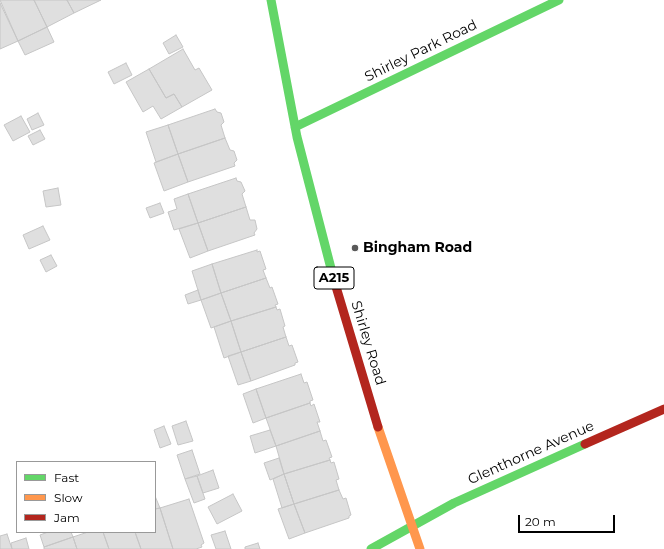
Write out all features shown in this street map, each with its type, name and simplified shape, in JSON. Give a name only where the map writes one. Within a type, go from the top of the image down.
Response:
[{"type":"street","name":"Shirley Road","points":[[271,0],[295,127],[324,247],[389,462],[420,549]]},
{"type":"street","name":"Shirley Park Road","points":[[295,127],[559,0]]},
{"type":"street","name":"Glenthorne Avenue","points":[[371,549],[412,528],[454,503],[664,409]]},
{"type":"building","points":[[0,0],[34,0],[47,27],[18,41]]},
{"type":"building","points":[[34,0],[67,0],[74,13],[47,27]]},
{"type":"building","points":[[67,0],[101,0],[74,13]]},
{"type":"building","points":[[0,3],[18,41],[0,49]]},
{"type":"building","points":[[47,27],[54,42],[25,55],[18,41]]},
{"type":"building","points":[[176,35],[183,47],[169,54],[163,43]]},
{"type":"building","points":[[183,49],[195,70],[199,68],[212,90],[182,107],[174,94],[166,98],[149,69]]},
{"type":"building","points":[[126,63],[132,75],[114,84],[108,72]]},
{"type":"building","points":[[149,69],[166,98],[174,94],[182,107],[161,119],[153,106],[143,112],[126,82]]},
{"type":"building","points":[[215,109],[217,112],[221,113],[224,122],[221,125],[225,138],[178,154],[168,125]]},
{"type":"building","points":[[38,113],[44,125],[32,130],[27,119]]},
{"type":"building","points":[[21,116],[30,132],[13,141],[4,125]]},
{"type":"building","points":[[168,125],[178,154],[156,162],[146,132]]},
{"type":"building","points":[[40,130],[45,139],[33,145],[28,136]]},
{"type":"building","points":[[225,138],[230,150],[234,151],[237,160],[234,163],[235,166],[188,182],[178,154]]},
{"type":"building","points":[[178,154],[188,182],[164,191],[154,163]]},
{"type":"building","points":[[236,178],[237,181],[241,182],[245,191],[242,194],[246,207],[198,223],[188,194]]},
{"type":"building","points":[[58,188],[61,205],[46,207],[43,191]]},
{"type":"building","points":[[188,194],[198,223],[174,230],[168,212],[177,209],[174,199]]},
{"type":"building","points":[[160,203],[164,213],[150,218],[146,208]]},
{"type":"building","points":[[246,207],[250,220],[255,220],[257,229],[254,233],[255,235],[208,251],[198,223]]},
{"type":"building","points":[[198,223],[208,251],[190,258],[179,229]]},
{"type":"building","points":[[43,226],[50,240],[29,249],[23,235]]},
{"type":"building","points":[[257,250],[257,252],[260,251],[266,269],[263,270],[266,278],[221,293],[212,264]]},
{"type":"building","points":[[51,255],[57,266],[46,272],[40,260]]},
{"type":"building","points":[[212,264],[221,293],[201,300],[192,271]]},
{"type":"building","points":[[266,278],[270,288],[272,287],[278,304],[275,305],[276,307],[231,321],[221,293]]},
{"type":"building","points":[[198,290],[201,300],[188,304],[185,295]]},
{"type":"building","points":[[221,293],[231,321],[211,328],[201,300]]},
{"type":"building","points":[[276,307],[277,310],[280,309],[285,326],[283,327],[286,337],[241,352],[231,321]]},
{"type":"building","points":[[231,321],[241,352],[224,358],[214,327]]},
{"type":"building","points":[[286,337],[289,346],[292,345],[298,362],[295,363],[295,365],[251,381],[241,352]]},
{"type":"building","points":[[241,352],[251,381],[238,385],[228,356]]},
{"type":"building","points":[[301,374],[304,383],[307,382],[313,400],[310,401],[310,403],[266,418],[256,389]]},
{"type":"building","points":[[256,389],[266,418],[253,423],[243,394]]},
{"type":"building","points":[[310,403],[311,406],[314,404],[320,422],[317,422],[320,431],[276,446],[266,418]]},
{"type":"building","points":[[186,421],[193,441],[178,445],[172,426]]},
{"type":"building","points":[[164,426],[171,444],[160,448],[154,430]]},
{"type":"building","points":[[270,430],[276,446],[255,453],[250,436]]},
{"type":"building","points":[[320,431],[323,441],[326,440],[332,457],[329,458],[330,460],[284,474],[276,446]]},
{"type":"building","points":[[192,450],[200,474],[185,479],[177,455]]},
{"type":"building","points":[[279,458],[284,474],[270,480],[264,463]]},
{"type":"building","points":[[330,460],[331,463],[334,462],[339,479],[336,480],[339,490],[294,504],[284,474]]},
{"type":"building","points":[[213,470],[219,488],[203,493],[197,476]]},
{"type":"building","points":[[284,474],[294,504],[282,508],[273,479]]},
{"type":"building","points":[[197,476],[205,499],[194,503],[185,479]]},
{"type":"building","points":[[339,490],[343,499],[346,498],[351,515],[349,518],[305,533],[294,504]]},
{"type":"building","points":[[233,494],[242,511],[217,524],[208,507]]},
{"type":"building","points":[[156,498],[160,508],[156,509]]},
{"type":"building","points":[[189,499],[204,543],[201,545],[202,547],[196,549],[173,549],[160,508]]},
{"type":"building","points":[[294,504],[305,533],[289,539],[278,509]]},
{"type":"building","points":[[160,508],[173,549],[141,549],[135,533],[156,533],[156,509]]},
{"type":"building","points":[[225,531],[231,549],[216,549],[211,535]]},
{"type":"building","points":[[45,533],[71,533],[73,537],[44,547],[40,535]]},
{"type":"building","points":[[85,533],[103,533],[109,549],[77,549],[73,537]]},
{"type":"building","points":[[103,533],[135,533],[141,549],[109,549]]},
{"type":"building","points":[[7,534],[12,549],[0,549],[0,536]]},
{"type":"building","points":[[73,537],[77,549],[44,549],[44,547]]},
{"type":"building","points":[[26,538],[29,549],[12,549],[11,543]]},
{"type":"building","points":[[258,543],[260,549],[245,549],[245,547]]},
{"type":"traffic: fast","points":[[271,0],[297,137],[334,280]]},
{"type":"traffic: fast","points":[[295,127],[559,0]]},
{"type":"traffic: fast","points":[[371,549],[454,503],[585,444]]},
{"type":"traffic: slow","points":[[378,427],[420,549]]},
{"type":"traffic: jam","points":[[334,280],[378,427]]},
{"type":"traffic: jam","points":[[585,444],[664,409]]},
{"type":"place","name":"Bingham Road","points":[[355,248]]}]
